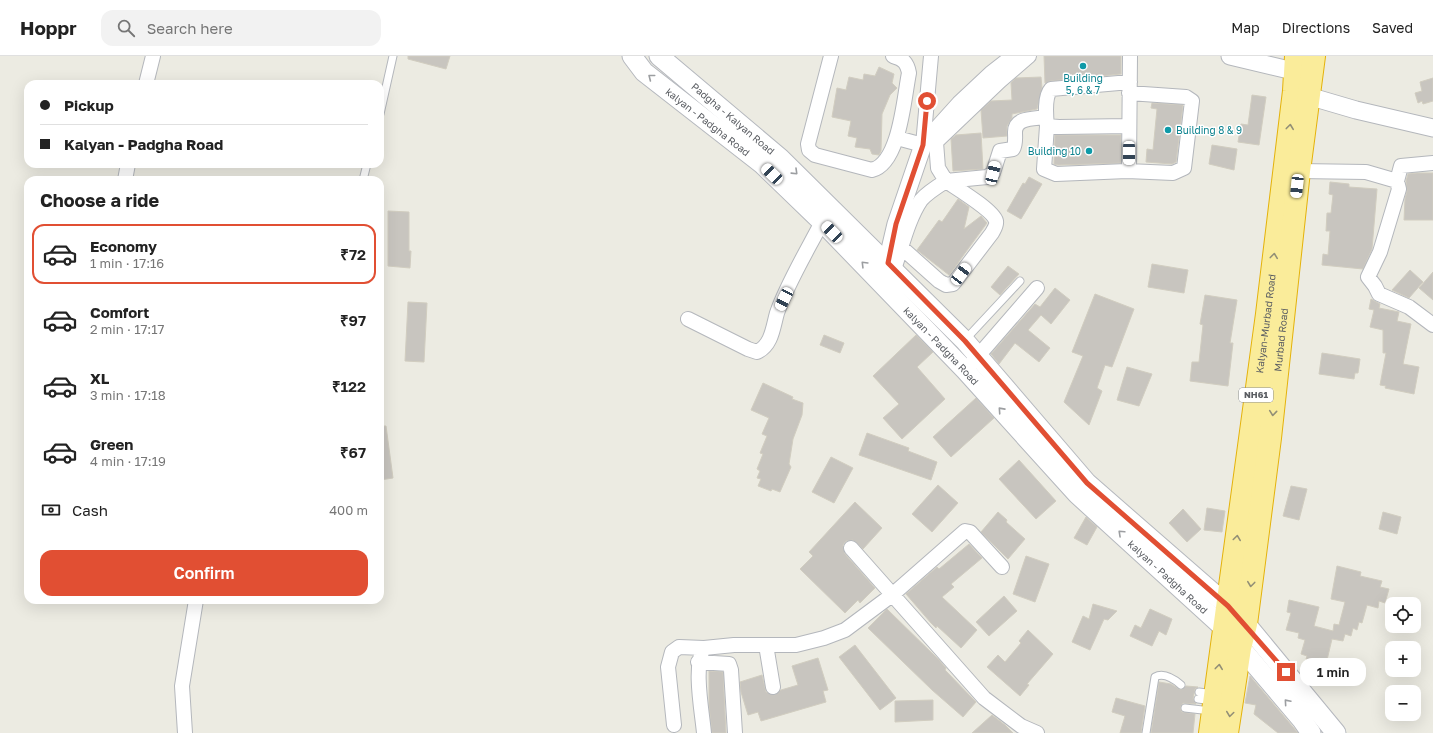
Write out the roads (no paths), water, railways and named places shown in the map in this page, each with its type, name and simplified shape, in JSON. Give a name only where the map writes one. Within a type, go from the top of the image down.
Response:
[{"type":"highway","name":"Murbad Road","points":[[1240,648],[1246,624],[1270,438],[1275,314],[1299,171],[1304,75]]},
{"type":"highway","name":"Kalyan-Murbad Road","points":[[1210,733],[1208,699],[1228,606],[1275,314],[1304,75]]},
{"type":"highway","name":"NH61","points":[[1227,733],[1240,648]]},
{"type":"main road","name":"kalyan - Padgha Road","points":[[632,56],[644,72],[768,158],[822,222],[888,271],[1082,488],[1224,628],[1240,648]]},
{"type":"main road","name":"Padgha - Kalyan Road","points":[[659,56],[888,271],[965,341],[971,364]]},
{"type":"main road","points":[[1082,488],[1228,606],[1246,624],[1317,708],[1336,733]]},
{"type":"main road","points":[[1240,648],[1306,727],[1317,708]]},
{"type":"street","points":[[147,80],[153,56]]},
{"type":"street","points":[[831,56],[808,144],[809,150],[815,155],[872,170],[880,168],[886,161],[897,138],[908,73],[907,64],[902,58],[893,56]]},
{"type":"street","points":[[888,271],[896,224],[923,145],[931,56]]},
{"type":"street","points":[[923,145],[960,104],[992,74],[1015,56]]},
{"type":"street","points":[[902,248],[939,281],[946,285],[953,284],[992,233],[996,225],[996,219],[989,212],[946,181],[938,168],[936,142],[1000,81],[1029,56]]},
{"type":"street","points":[[1127,171],[1129,166],[1130,56]]},
{"type":"street","points":[[1230,56],[1304,75],[1356,110],[1433,128]]},
{"type":"street","points":[[1130,88],[1186,97],[1192,101],[1184,168],[1173,173],[1127,171],[1056,174],[1044,169],[1047,97],[1051,89],[1130,88]]},
{"type":"street","points":[[888,271],[902,248],[914,214],[922,199],[946,181],[987,177],[993,173],[1000,151],[1013,149],[1015,127],[1021,121],[1046,121],[1059,127],[1129,126]]},
{"type":"street","points":[[897,138],[923,145]]},
{"type":"street","points":[[1433,163],[1401,166],[1396,181],[1399,189],[1380,252],[1368,277],[1379,294],[1410,307],[1433,325]]},
{"type":"street","points":[[1299,171],[1366,172],[1396,181]]},
{"type":"street","points":[[688,319],[748,349],[757,352],[764,349],[768,342],[778,310],[822,222]]},
{"type":"street","points":[[971,364],[1037,288]]},
{"type":"street","points":[[674,724],[668,667],[672,652],[679,648],[704,648],[734,645],[796,645],[824,638],[845,630],[892,595],[965,530],[970,532],[1002,567]]},
{"type":"street","points":[[851,548],[984,698],[1021,726],[1037,733]]},
{"type":"street","points":[[185,733],[182,686],[196,604]]},
{"type":"street","points":[[734,645],[729,664],[731,670],[735,733]]},
{"type":"street","points":[[766,645],[773,687]]},
{"type":"street","points":[[704,648],[698,662],[704,733]]},
{"type":"street","points":[[698,662],[729,664]]},
{"type":"lane","points":[[384,96],[393,56]]},
{"type":"lane","points":[[965,341],[1020,281]]},
{"type":"lane","points":[[1146,733],[1155,677],[1160,675],[1173,678],[1182,685]]},
{"type":"lane","points":[[1184,708],[1208,699]]},
{"type":"place","name":"Building 5, 6 & 7","points":[[1083,66]]},
{"type":"place","name":"Building 8 & 9","points":[[1168,130]]},
{"type":"place","name":"Building 10","points":[[1089,151]]}]
